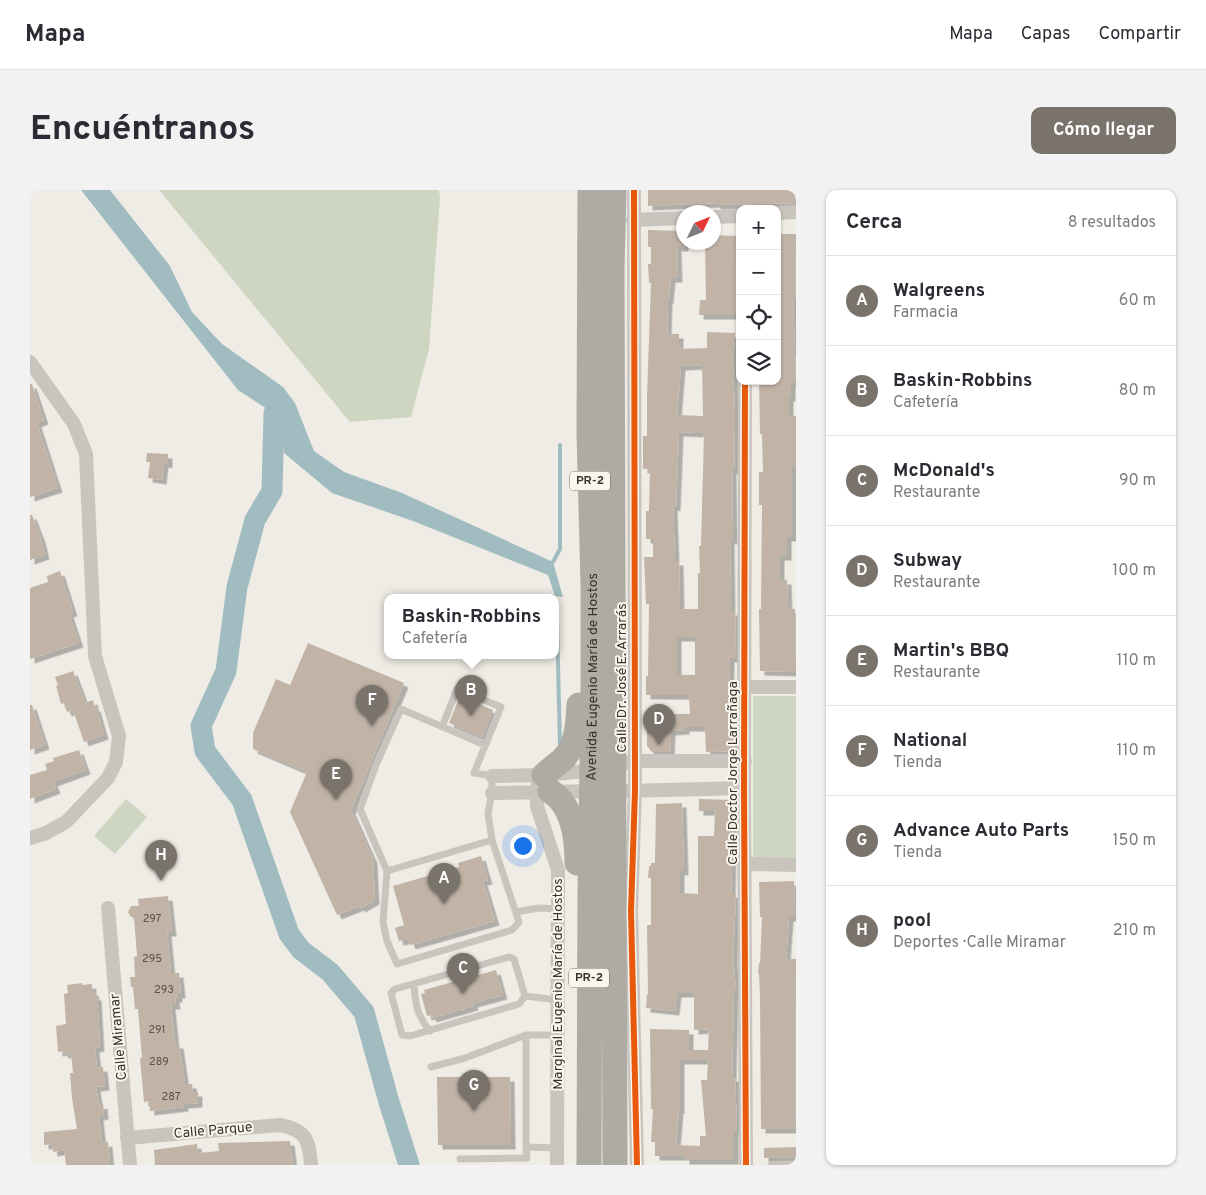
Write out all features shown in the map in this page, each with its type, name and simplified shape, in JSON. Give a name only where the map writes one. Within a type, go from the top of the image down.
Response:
[{"type":"highway","name":"Avenida Eugenio María de Hostos","points":[[589,1165],[590,892],[614,779],[593,646],[589,433],[590,190]]},
{"type":"highway","name":"Avenida Eugenio María de Hostos","points":[[614,190],[612,280],[615,1165]]},
{"type":"highway","points":[[590,892],[581,884],[578,876],[576,837],[567,811],[557,796],[542,783],[574,743],[578,726],[581,663],[593,646]]},
{"type":"street","name":"Calle Dr. José E. Arrarás","points":[[634,190],[614,779],[631,911],[636,1165]]},
{"type":"street","points":[[781,213],[796,212]]},
{"type":"street","points":[[721,217],[736,216]]},
{"type":"street","points":[[633,220],[676,218]]},
{"type":"street","points":[[30,362],[74,424],[86,454],[95,656],[118,736],[116,762],[108,778],[66,822],[30,838]]},
{"type":"street","name":"Calle Doctor Jorge Larrañaga","points":[[745,385],[744,788],[746,864],[746,1165]]},
{"type":"street","points":[[744,687],[796,688]]},
{"type":"street","points":[[492,793],[542,783],[614,779],[745,761]]},
{"type":"street","points":[[492,776],[542,783],[614,779],[744,788]]},
{"type":"street","name":"Marginal Eugenio María de Hostos","points":[[542,783],[537,806],[558,870],[557,1165]]},
{"type":"street","points":[[746,864],[796,865]]},
{"type":"street","name":"Calle Miramar","points":[[108,908],[130,1165]]},
{"type":"street","name":"Calle Parque","points":[[127,1138],[280,1125],[297,1131],[309,1143],[311,1165]]},
{"type":"lane","points":[[442,726],[457,689],[501,708],[474,773],[492,776],[492,793],[488,813],[492,840],[519,922],[512,930],[396,964],[387,941],[383,922],[387,871],[360,809],[364,796],[401,709],[485,745]]},
{"type":"lane","points":[[387,871],[492,840]]},
{"type":"lane","points":[[516,912],[539,908],[558,909]]},
{"type":"lane","points":[[509,957],[514,960],[525,996],[519,1004],[410,1036],[402,1035],[391,993],[395,988],[509,957]]},
{"type":"lane","points":[[414,984],[414,996],[421,1020],[430,1031]]},
{"type":"lane","points":[[525,996],[558,1000]]},
{"type":"lane","points":[[431,1067],[465,1058],[526,1035],[558,1035]]},
{"type":"lane","points":[[460,1159],[527,1158],[526,1035]]},
{"type":"lane","points":[[526,1147],[557,1148]]},
{"type":"lane","points":[[771,1165],[796,1164]]},
{"type":"green space","points":[[159,190],[439,190],[440,198],[429,349],[411,417],[350,422]]},
{"type":"green space","points":[[753,696],[796,696],[796,861],[753,861]]},
{"type":"green space","points":[[126,799],[147,817],[115,854],[94,836]]},
{"type":"water","points":[[81,190],[110,190],[170,266],[192,312],[222,344],[283,387],[295,403],[314,451],[344,472],[402,493],[553,562],[563,597],[559,596],[559,594],[554,594],[548,575],[413,521],[332,493],[284,453],[281,418],[238,390]]},
{"type":"building","points":[[648,190],[796,190],[796,203],[716,205],[716,203],[648,206]]},
{"type":"building","points":[[648,230],[676,231],[678,278],[671,278],[667,334],[679,334],[679,349],[707,348],[707,332],[735,333],[733,364],[735,417],[734,470],[732,470],[733,540],[730,540],[731,611],[735,611],[736,658],[730,658],[729,732],[734,731],[735,751],[706,752],[705,727],[685,727],[685,730],[671,731],[670,752],[652,752],[647,746],[647,714],[690,714],[689,695],[646,695],[649,604],[646,604],[644,557],[653,557],[653,539],[646,539],[646,511],[649,511],[650,469],[643,469],[643,436],[647,436],[651,283],[649,283],[648,264],[651,264],[651,247],[648,247]],"holes":[[[702,365],[703,416],[677,415],[681,366]],[[679,432],[704,433],[698,609],[680,609],[679,561],[675,561],[673,506],[676,507]],[[677,637],[695,637],[695,675],[677,675]]]},
{"type":"building","points":[[781,234],[796,234],[795,298],[793,298],[796,383],[791,383],[789,416],[796,416],[796,466],[792,466],[792,537],[787,537],[787,556],[780,556],[780,580],[787,580],[788,609],[795,609],[796,672],[760,671],[759,609],[761,609],[762,505],[759,505],[759,472],[763,472],[762,434],[760,434],[759,385],[781,385]]},
{"type":"building","points":[[721,235],[736,236],[735,315],[699,315],[700,300],[706,300],[705,250],[721,250]]},
{"type":"building","points":[[30,384],[32,384],[44,420],[37,423],[58,488],[30,497]]},
{"type":"building","points":[[147,453],[168,454],[168,464],[164,463],[162,480],[148,478],[150,462],[146,462]]},
{"type":"building","points":[[30,515],[32,515],[41,538],[45,555],[30,560]]},
{"type":"building","points":[[60,571],[73,612],[69,613],[79,643],[30,659],[30,588],[48,582],[47,576]]},
{"type":"building","points":[[308,643],[404,683],[351,810],[373,859],[375,900],[361,908],[360,906],[337,915],[290,812],[307,772],[253,749],[253,733],[276,679],[290,685]]},
{"type":"building","points":[[73,671],[85,703],[93,700],[104,735],[84,742],[73,710],[67,712],[64,703],[61,704],[56,686],[58,685],[55,677]]},
{"type":"building","points":[[460,696],[493,710],[482,737],[449,723]]},
{"type":"building","points":[[30,705],[32,705],[45,745],[30,750]]},
{"type":"building","points":[[79,750],[86,770],[53,782],[56,789],[30,799],[30,775],[47,770],[45,764],[54,761],[53,758]]},
{"type":"building","points":[[699,799],[733,800],[731,893],[736,893],[733,959],[736,991],[734,991],[732,1077],[735,1077],[737,1131],[734,1130],[734,1160],[685,1160],[685,1156],[655,1156],[655,1142],[651,1142],[653,1109],[651,1109],[650,1029],[689,1030],[689,1050],[708,1050],[709,1029],[694,1030],[694,993],[677,993],[675,1011],[646,1008],[648,995],[647,925],[651,925],[651,878],[648,878],[649,866],[651,866],[651,863],[655,863],[656,804],[682,803],[684,871],[680,871],[680,893],[698,894],[698,836],[714,836],[715,811],[699,811]],"holes":[[[680,1060],[708,1060],[707,1080],[701,1080],[706,1136],[700,1136],[700,1146],[676,1145],[680,1109]]]},
{"type":"building","points":[[481,856],[488,880],[483,881],[495,921],[411,945],[409,939],[399,941],[395,928],[404,925],[393,886],[459,867],[458,863]]},
{"type":"building","points":[[794,881],[795,917],[789,917],[786,959],[796,959],[795,1129],[761,1129],[760,996],[758,974],[762,917],[760,917],[759,882]]},
{"type":"building","points":[[168,896],[172,932],[167,932],[171,973],[179,973],[181,994],[178,994],[178,998],[175,998],[176,1005],[171,1005],[175,1044],[179,1044],[185,1084],[192,1084],[193,1092],[198,1092],[198,1103],[184,1104],[184,1107],[150,1111],[149,1101],[144,1102],[138,1009],[135,1009],[130,977],[135,977],[134,957],[137,956],[134,917],[131,917],[128,912],[131,906],[139,906],[138,899]]},
{"type":"building","points":[[496,970],[503,995],[473,1003],[474,1006],[432,1018],[431,1015],[427,1016],[421,994],[425,993],[424,990]]},
{"type":"building","points":[[82,983],[82,985],[92,984],[92,991],[97,996],[100,1047],[95,1048],[97,1068],[103,1067],[105,1086],[96,1087],[99,1105],[103,1104],[104,1115],[99,1116],[102,1143],[108,1142],[110,1165],[66,1165],[64,1150],[53,1152],[52,1144],[44,1145],[44,1132],[77,1129],[70,1073],[73,1073],[71,1053],[64,1054],[63,1051],[58,1052],[56,1026],[66,1024],[64,994],[68,993],[67,985]]},
{"type":"building","points":[[437,1077],[510,1077],[511,1145],[438,1145]]},
{"type":"building","points":[[290,1141],[293,1165],[155,1165],[154,1150],[197,1144],[198,1153],[219,1151],[218,1143]]},
{"type":"building","points":[[796,1147],[796,1157],[764,1158],[764,1148]]},
{"type":"waterway","points":[[274,413],[272,491],[255,520],[237,587],[226,671],[201,726],[205,751],[242,800],[289,934],[301,950],[330,972],[364,1012],[409,1165]]},
{"type":"waterway","points":[[553,562],[560,549],[560,445]]},
{"type":"waterway","points":[[558,659],[560,746]]},
{"type":"cycle path","points":[[634,190],[635,790],[631,911],[637,1165]]},
{"type":"cycle path","points":[[745,385],[744,788],[746,1165]]},
{"type":"place","name":"Baskin-Robbins","points":[[471,716]]},
{"type":"place","name":"National","points":[[372,726]]},
{"type":"place","name":"Subway","points":[[659,745]]},
{"type":"place","name":"Martin's BBQ","points":[[336,800]]},
{"type":"place","name":"pool","points":[[161,881]]},
{"type":"place","name":"Walgreens","points":[[444,904]]},
{"type":"place","name":"McDonald's","points":[[463,994]]},
{"type":"place","name":"Advance Auto Parts","points":[[474,1111]]}]
